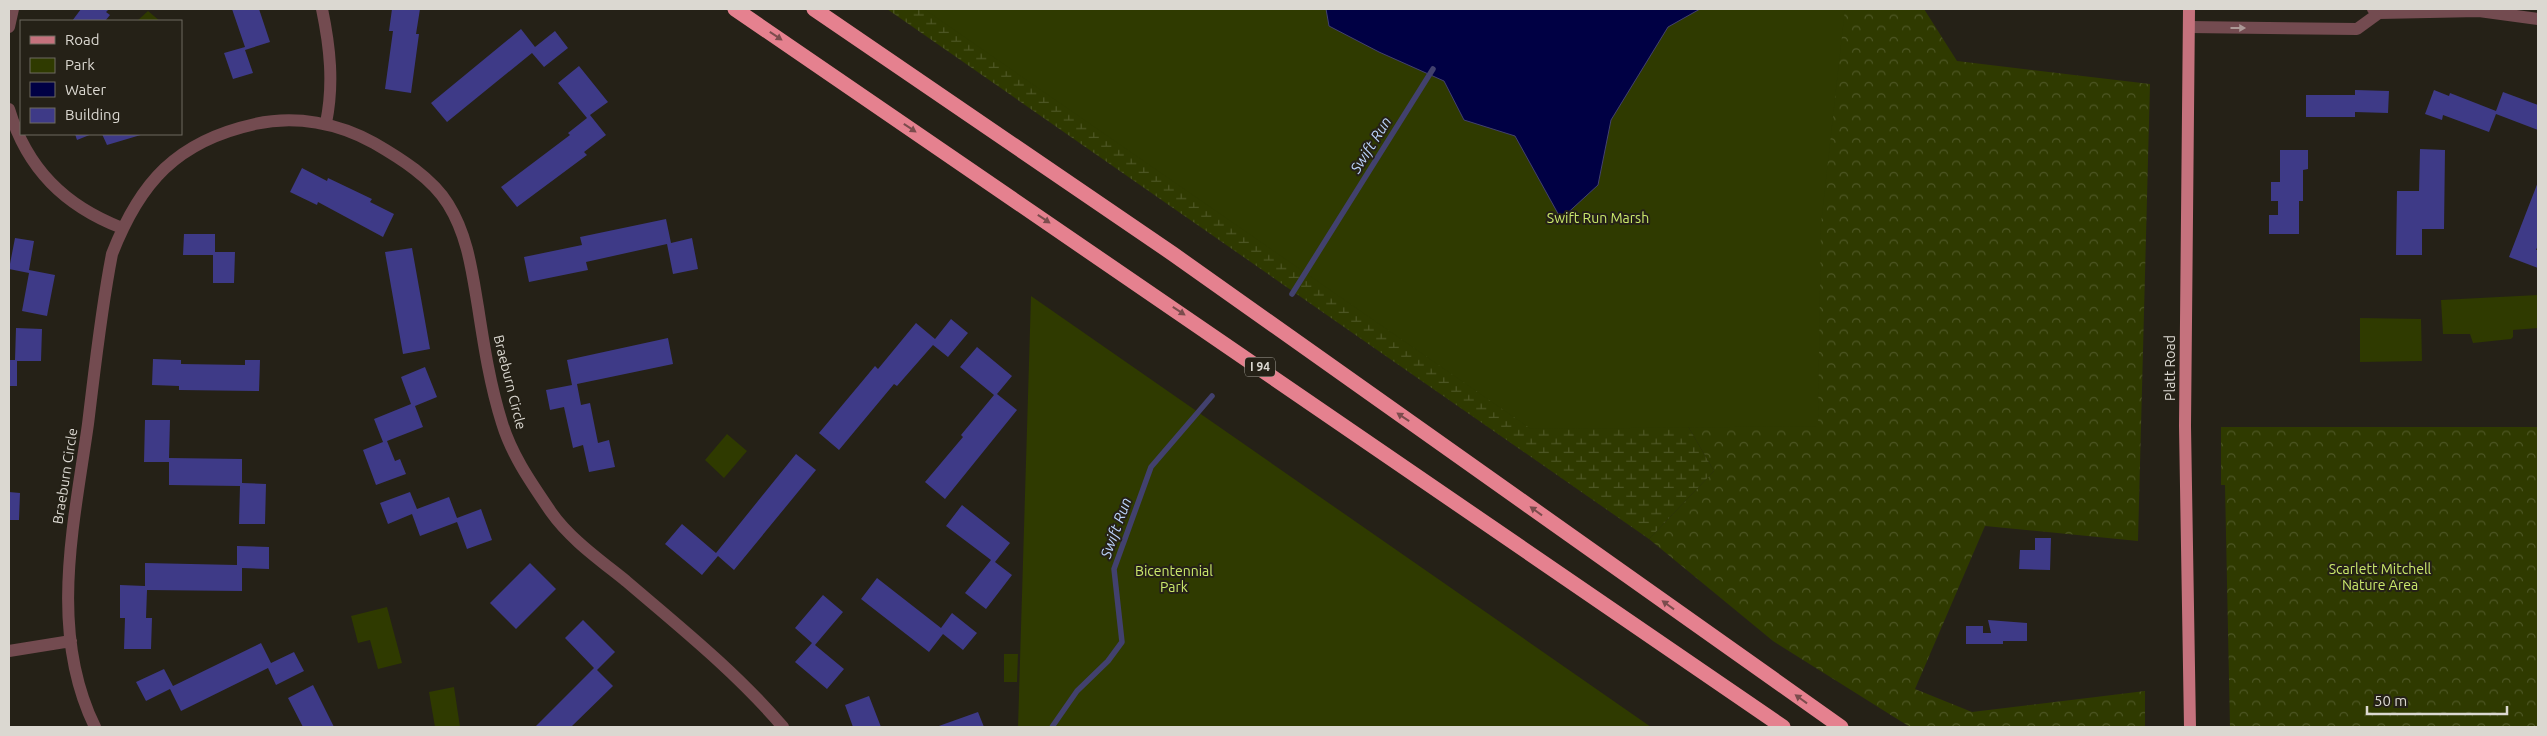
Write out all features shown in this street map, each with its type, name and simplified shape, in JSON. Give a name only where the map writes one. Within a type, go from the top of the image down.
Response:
[{"type":"highway","name":"I 94","points":[[736,9],[1783,727]]},
{"type":"highway","points":[[814,9],[1173,254],[1841,727]]},
{"type":"main road","name":"Platt Road","points":[[2189,9],[2185,426],[2190,727]]},
{"type":"street","points":[[9,27],[12,9]]},
{"type":"street","points":[[322,9],[329,39],[331,82],[326,123]]},
{"type":"street","points":[[2189,27],[2357,29],[2375,11],[2479,11],[2538,19]]},
{"type":"street","points":[[9,109],[14,127],[26,152],[46,178],[76,206],[95,218],[122,228]]},
{"type":"street","name":"Braeburn Circle","points":[[95,727],[83,698],[71,642],[67,596],[73,521],[106,284],[112,254],[122,228],[143,190],[170,163],[204,140],[231,129],[262,122],[294,120],[326,123],[350,131],[404,161],[433,187],[448,204],[461,229],[472,265],[488,364],[502,424],[524,472],[560,525],[708,650],[743,682],[783,727]]},
{"type":"street","points":[[9,651],[71,642]]},
{"type":"green space","points":[[887,9],[1326,9],[1625,318],[1714,471],[1649,539]]},
{"type":"green space","name":"Swift Run Marsh","points":[[924,9],[1845,9],[1821,224],[1818,426],[1531,429]]},
{"type":"green space","points":[[1749,9],[1924,9],[1957,61],[2150,84],[2138,541],[1985,526],[1915,689],[1972,712],[2145,691],[2145,727],[1910,727],[1773,641],[1649,539],[1714,471],[1625,318]]},
{"type":"green space","points":[[148,11],[159,20],[138,20]]},
{"type":"green space","points":[[2538,295],[2538,328],[2513,330],[2513,337],[2511,339],[2473,343],[2470,334],[2443,334],[2441,300]]},
{"type":"green space","name":"Bicentennial Park","points":[[1031,296],[1651,727],[1018,727]]},
{"type":"green space","points":[[2360,318],[2421,319],[2422,361],[2360,362]]},
{"type":"green space","name":"Scarlett Mitchell Nature Area","points":[[2221,427],[2538,427],[2538,727],[2230,727],[2225,485],[2221,485]]},
{"type":"green space","points":[[727,434],[747,451],[724,478],[705,460]]},
{"type":"green space","points":[[387,607],[402,663],[378,669],[370,640],[358,643],[351,616]]},
{"type":"green space","points":[[1004,654],[1018,654],[1017,682],[1004,682]]},
{"type":"green space","points":[[454,687],[460,727],[435,727],[429,692]]},
{"type":"water","points":[[1326,9],[1700,9],[1668,27],[1611,120],[1598,185],[1561,219],[1515,136],[1464,120],[1444,81],[1379,52],[1329,26]]},
{"type":"building","points":[[81,9],[109,9],[106,12],[110,15],[106,20],[73,20]]},
{"type":"building","points":[[232,9],[259,9],[270,42],[245,50],[253,73],[233,79],[224,53],[245,47]]},
{"type":"building","points":[[392,9],[420,9],[416,34],[419,34],[411,93],[385,89],[393,31],[389,31]]},
{"type":"building","points":[[521,29],[535,47],[555,31],[568,48],[544,67],[532,53],[447,122],[431,103]]},
{"type":"building","points":[[579,66],[608,102],[590,115],[606,135],[584,152],[587,155],[517,207],[501,187],[570,135],[568,133],[587,118],[558,83]]},
{"type":"building","points":[[2355,90],[2389,91],[2388,113],[2355,112],[2355,117],[2306,117],[2306,95],[2355,95]]},
{"type":"building","points":[[2434,90],[2449,96],[2450,93],[2496,111],[2503,92],[2538,105],[2538,130],[2496,114],[2489,132],[2443,115],[2442,120],[2425,114]]},
{"type":"building","points":[[75,135],[90,135],[77,140]]},
{"type":"building","points":[[102,135],[141,135],[107,145]]},
{"type":"building","points":[[2420,149],[2445,150],[2444,229],[2422,229],[2422,255],[2396,255],[2397,191],[2419,191]]},
{"type":"building","points":[[2280,150],[2308,150],[2308,169],[2303,170],[2303,201],[2299,201],[2299,234],[2269,234],[2269,215],[2278,215],[2278,201],[2271,201],[2271,182],[2280,182]]},
{"type":"building","points":[[302,168],[327,181],[328,178],[372,199],[370,202],[394,214],[383,237],[318,202],[317,205],[290,192]]},
{"type":"building","points":[[2538,182],[2538,245],[2536,250],[2538,250],[2538,268],[2509,257]]},
{"type":"building","points":[[666,219],[671,243],[692,238],[698,269],[673,274],[667,244],[586,262],[588,270],[529,282],[524,257],[582,245],[580,237]]},
{"type":"building","points":[[184,234],[215,234],[215,252],[235,252],[234,283],[213,283],[213,255],[183,255]]},
{"type":"building","points":[[15,238],[34,241],[29,270],[55,275],[47,316],[22,311],[29,273],[9,269]]},
{"type":"building","points":[[412,248],[430,349],[403,354],[385,252]]},
{"type":"building","points":[[951,319],[968,333],[948,357],[933,345],[897,386],[894,384],[839,450],[819,433],[875,366],[878,369],[916,323],[935,339]]},
{"type":"building","points":[[16,328],[42,329],[41,361],[17,361],[17,386],[9,386],[9,360],[15,360]]},
{"type":"building","points":[[668,338],[673,364],[577,384],[581,405],[590,403],[598,443],[609,440],[615,467],[589,472],[583,445],[573,448],[564,407],[550,410],[546,390],[572,385],[567,360]]},
{"type":"building","points":[[977,347],[1012,376],[997,394],[1017,410],[945,499],[925,482],[963,437],[961,435],[994,395],[960,367]]},
{"type":"building","points":[[153,359],[181,360],[181,364],[245,365],[245,360],[260,360],[259,391],[179,390],[179,386],[152,385]]},
{"type":"building","points":[[425,367],[437,397],[415,406],[423,427],[387,441],[395,461],[400,459],[406,474],[376,485],[363,450],[383,442],[374,419],[411,404],[401,377]]},
{"type":"building","points":[[145,420],[170,420],[169,458],[242,459],[242,483],[266,484],[265,524],[239,524],[240,486],[169,485],[169,462],[144,462]]},
{"type":"building","points":[[796,454],[816,470],[734,570],[718,556],[702,575],[665,544],[682,524],[716,553]]},
{"type":"building","points":[[9,492],[20,493],[19,520],[9,520]]},
{"type":"building","points":[[410,492],[417,509],[449,497],[457,518],[481,509],[492,540],[467,549],[457,522],[420,536],[412,514],[388,524],[380,503]]},
{"type":"building","points":[[962,505],[1010,543],[995,562],[1012,575],[986,609],[965,593],[991,560],[946,526]]},
{"type":"building","points":[[2035,538],[2051,538],[2050,570],[2019,569],[2020,550],[2035,550]]},
{"type":"building","points":[[237,546],[269,547],[269,569],[242,568],[242,591],[147,590],[146,618],[152,618],[151,649],[124,649],[125,618],[120,618],[120,585],[145,586],[145,563],[237,565]]},
{"type":"building","points":[[530,563],[556,589],[516,629],[490,603]]},
{"type":"building","points":[[877,578],[941,628],[952,613],[977,633],[963,650],[943,634],[929,652],[861,599]]},
{"type":"building","points":[[823,595],[843,612],[815,645],[844,669],[827,689],[795,662],[812,643],[795,628]]},
{"type":"building","points":[[583,620],[615,652],[597,670],[613,686],[571,727],[535,727],[594,668],[565,638]]},
{"type":"building","points":[[1988,620],[2027,623],[2027,641],[2003,641],[2003,644],[1966,644],[1966,626],[1983,626],[1983,633],[1991,633]]},
{"type":"building","points":[[261,643],[271,663],[294,652],[304,671],[276,685],[268,668],[181,711],[170,689],[146,701],[136,682],[164,669],[173,686]]},
{"type":"building","points":[[313,685],[334,727],[303,727],[288,698]]},
{"type":"building","points":[[869,696],[881,727],[853,727],[845,705]]},
{"type":"building","points":[[978,712],[984,727],[936,727]]},
{"type":"waterway","name":"Swift Run","points":[[1292,294],[1433,69]]},
{"type":"waterway","name":"Swift Run","points":[[1052,727],[1077,691],[1108,661],[1122,642],[1114,569],[1151,467],[1212,396]]}]
